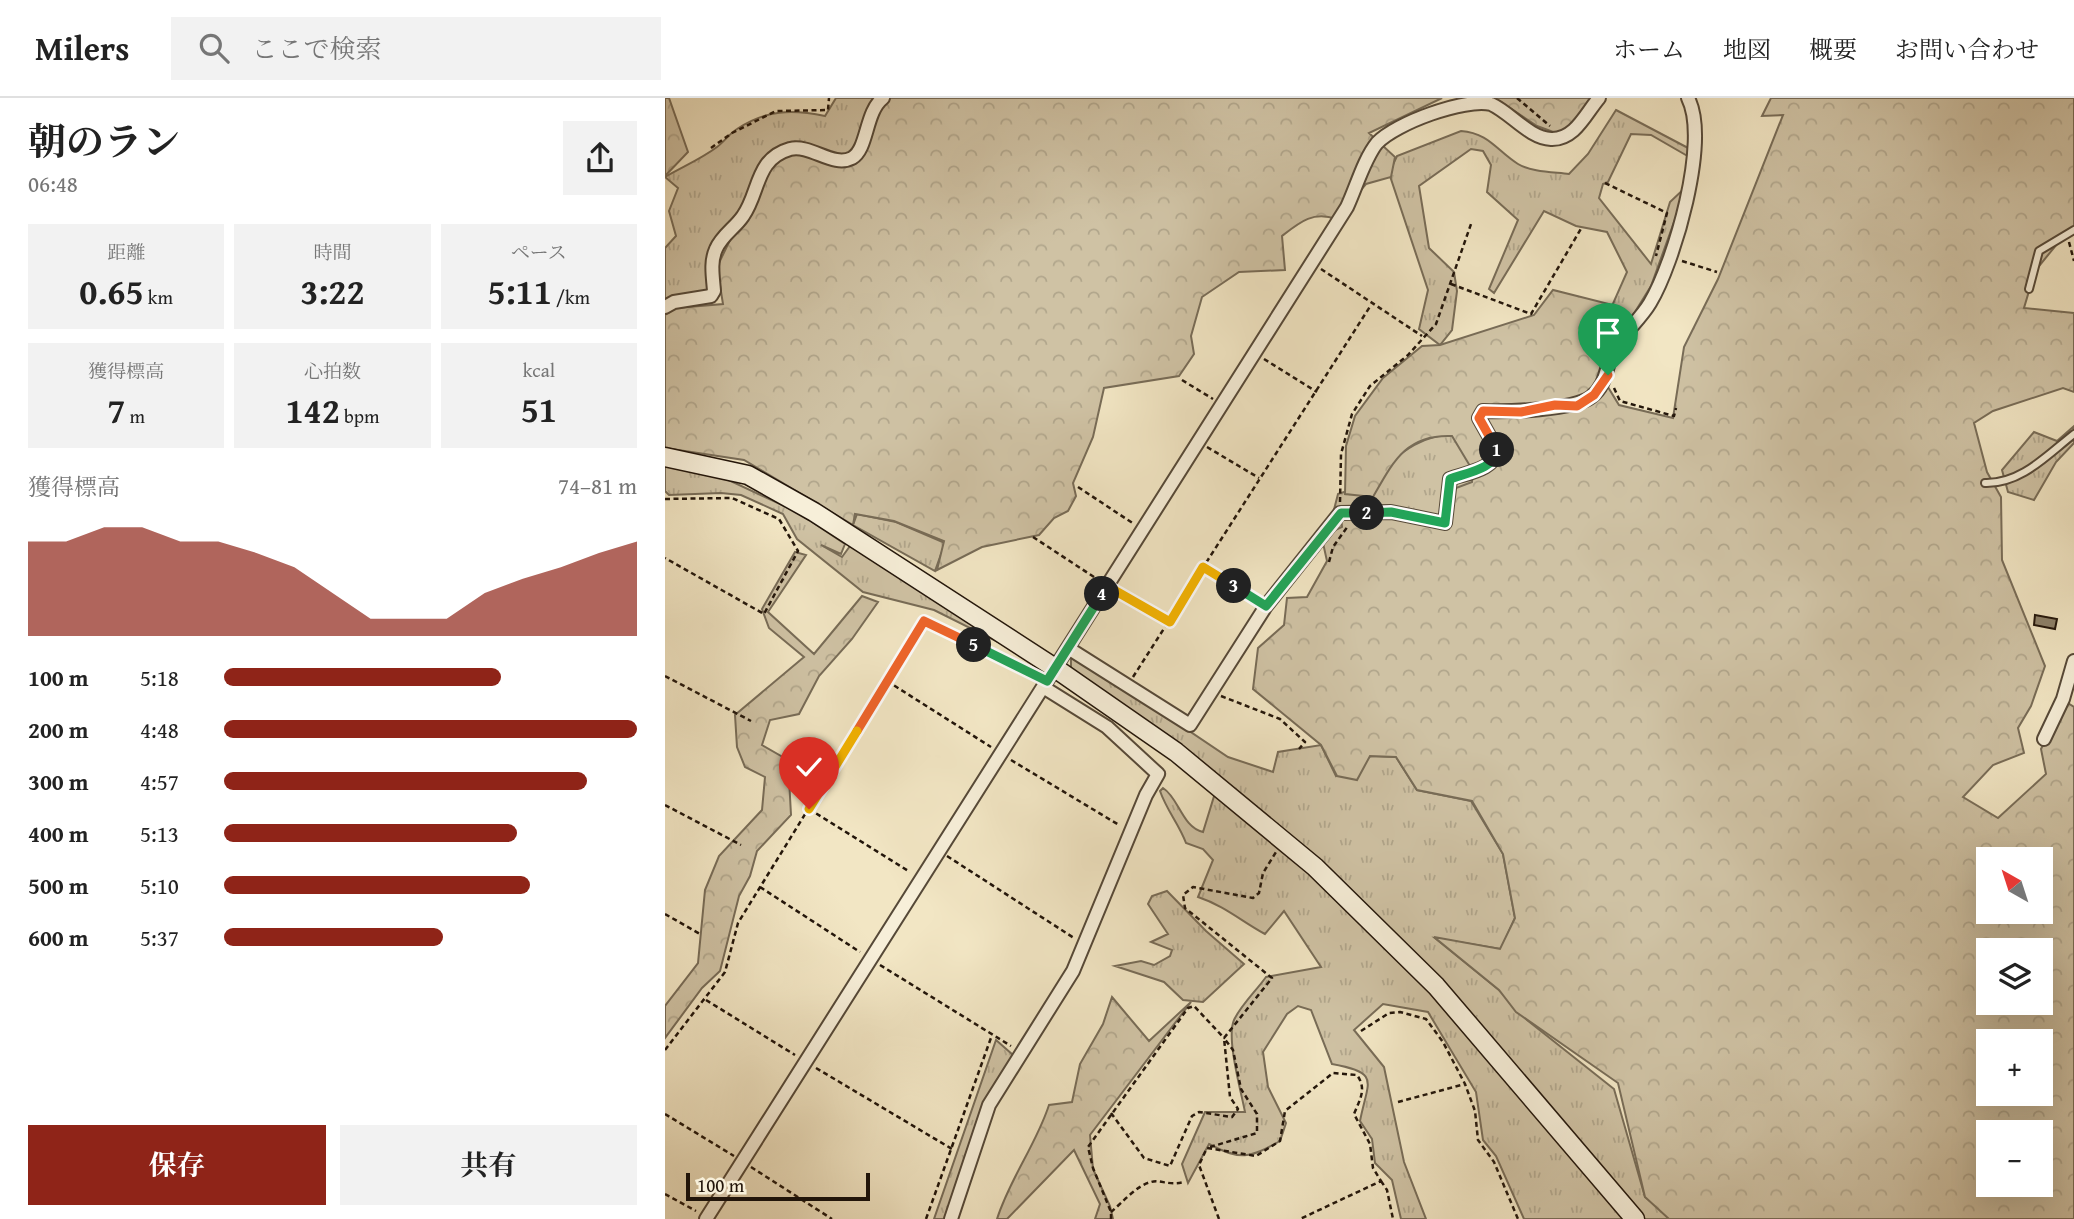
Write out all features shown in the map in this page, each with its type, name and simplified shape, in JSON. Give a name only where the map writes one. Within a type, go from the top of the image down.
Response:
[{"type":"street","points":[[665,307],[674,302],[711,296],[714,291],[715,251],[744,216],[767,163],[792,149],[804,149],[841,161],[850,159],[858,154],[872,109],[883,98]]},
{"type":"street","points":[[707,1218],[1347,207],[1376,144],[1400,125],[1460,102],[1489,103],[1531,131],[1550,139],[1574,131],[1598,98]]},
{"type":"street","points":[[1068,648],[1190,725],[1266,606],[1347,513],[1391,512],[1445,523],[1450,479],[1487,466],[1496,456],[1497,450],[1479,418],[1483,411],[1521,412],[1555,405],[1577,406],[1594,395],[1608,375],[1614,350],[1650,303],[1668,257],[1695,164],[1688,98]]},
{"type":"street","points":[[665,457],[748,475],[885,556],[1049,678],[1158,774],[1131,832],[1086,945],[984,1117],[951,1219]]},
{"type":"street","points":[[2044,739],[2063,699],[2074,661]]},
{"type":"street","points":[[1049,678],[1177,752],[1333,884],[1436,986],[1635,1219]]},
{"type":"lane","points":[[2029,289],[2039,251],[2070,231]]},
{"type":"lane","points":[[1985,483],[2002,483],[2017,477],[2074,435]]},
{"type":"path","points":[[711,148],[732,133],[776,111],[828,110],[829,98]]},
{"type":"path","points":[[1517,98],[1550,126]]},
{"type":"path","points":[[1605,183],[1667,213],[1652,274],[1660,281]]},
{"type":"path","points":[[1329,562],[1333,547],[1347,532],[1341,454],[1352,414],[1370,386],[1408,355],[1422,336],[1436,324],[1471,224]]},
{"type":"path","points":[[1451,284],[1531,313],[1582,227]]},
{"type":"path","points":[[2070,231],[2074,261]]},
{"type":"path","points":[[1668,257],[1717,272]]},
{"type":"path","points":[[1312,262],[1422,336]]},
{"type":"path","points":[[1127,685],[1170,622],[1371,304]]},
{"type":"path","points":[[1256,353],[1317,392]]},
{"type":"path","points":[[1608,375],[1620,401],[1674,416],[1675,408]]},
{"type":"path","points":[[1182,380],[1221,404]]},
{"type":"path","points":[[1198,441],[1260,478]]},
{"type":"path","points":[[1078,487],[1143,530]]},
{"type":"path","points":[[665,499],[732,498],[779,519],[798,551],[764,614],[665,558]]},
{"type":"path","points":[[1033,537],[1107,586],[1170,622]]},
{"type":"path","points":[[1203,567],[1266,606]]},
{"type":"path","points":[[665,1049],[706,1000],[725,972],[738,923],[924,621],[1049,678]]},
{"type":"path","points":[[665,676],[751,721]]},
{"type":"path","points":[[887,681],[1131,832]]},
{"type":"path","points":[[1212,692],[1244,707],[1280,719],[1305,741],[1299,749]]},
{"type":"path","points":[[665,805],[741,845]]},
{"type":"path","points":[[809,809],[920,878]]},
{"type":"path","points":[[1111,1112],[1144,1158],[1170,1166],[1192,1116],[1199,1112],[1232,1117],[1238,1109],[1230,1097],[1224,1038],[1272,978],[1185,908],[1182,895],[1193,887],[1253,898],[1259,893],[1263,873],[1283,840]]},
{"type":"path","points":[[939,851],[1086,945]]},
{"type":"path","points":[[760,887],[1021,1052]]},
{"type":"path","points":[[665,914],[700,934]]},
{"type":"path","points":[[706,1000],[952,1149]]},
{"type":"path","points":[[1111,1219],[1111,1212],[1093,1168],[1088,1147],[1188,1008],[1194,1006],[1233,1049],[1241,1089],[1257,1114],[1257,1133],[1206,1148]]},
{"type":"path","points":[[1361,1031],[1389,1013],[1400,1012],[1426,1019],[1443,1042],[1465,1084],[1475,1111],[1478,1140],[1495,1162],[1518,1219]]},
{"type":"path","points":[[926,1219],[992,1035]]},
{"type":"path","points":[[1206,1148],[1256,1156],[1280,1141],[1285,1111],[1333,1073],[1357,1075],[1363,1083],[1362,1094],[1354,1114],[1370,1144],[1373,1168],[1387,1190],[1393,1219]]},
{"type":"path","points":[[1398,1102],[1465,1084]]},
{"type":"path","points":[[1206,1148],[1199,1165],[1219,1219]]},
{"type":"path","points":[[1111,1212],[1149,1182],[1158,1181],[1168,1185],[1184,1182]]},
{"type":"path","points":[[1300,1219],[1381,1181]]},
{"type":"path","points":[[665,1194],[707,1218]]},
{"type":"green space","points":[[665,98],[669,98],[688,152],[665,176]]},
{"type":"green space","points":[[836,98],[879,98],[849,157],[741,213],[716,242],[709,290],[665,304],[665,248],[676,236],[669,211],[678,188],[665,177],[711,151],[747,123],[768,115],[790,112],[825,116]]},
{"type":"green space","points":[[885,98],[1442,98],[1369,133],[1395,157],[1391,177],[1366,184],[1336,219],[1314,217],[1301,222],[1282,236],[1285,270],[1239,272],[1202,297],[1191,336],[1194,354],[1179,376],[1104,388],[1093,437],[1073,483],[1076,496],[1068,511],[1054,518],[1039,535],[982,547],[937,570],[944,541],[894,521],[855,514],[853,525],[744,460],[665,448],[665,315],[676,308],[723,304],[717,267],[763,172],[781,156],[803,152],[851,163]]},
{"type":"green space","points":[[1495,98],[1590,98],[1572,127],[1556,133],[1537,126]]},
{"type":"green space","points":[[1771,98],[2074,98],[2074,232],[2066,233],[2035,271],[2024,308],[2074,313],[2074,392],[2063,388],[1993,411],[1974,423],[1987,472],[2001,497],[2002,560],[2045,666],[2031,706],[2018,728],[2024,753],[1993,765],[1963,797],[1998,818],[2046,774],[2041,749],[2066,702],[2074,707],[2074,1219],[1669,1219],[1645,1197],[1618,1083],[1516,1012],[1499,990],[1434,937],[1500,949],[1515,918],[1503,854],[1472,801],[1417,790],[1396,757],[1370,756],[1357,780],[1337,776],[1321,745],[1253,689],[1258,648],[1284,625],[1287,598],[1307,597],[1327,561],[1323,543],[1329,533],[1342,527],[1341,514],[1441,521],[1456,488],[1472,482],[1473,471],[1452,436],[1436,437],[1412,445],[1403,453],[1387,472],[1373,497],[1345,494],[1346,446],[1355,416],[1383,378],[1422,346],[1440,345],[1534,315],[1553,290],[1609,304],[1617,341],[1605,350],[1600,374],[1619,405],[1673,418],[1684,347],[1718,279],[1783,115],[1762,116]]},
{"type":"green space","points":[[1616,110],[1690,149],[1691,158],[1651,135],[1631,134],[1608,182],[1603,184],[1599,198],[1651,264],[1670,202],[1687,186],[1651,286],[1617,341],[1611,308],[1627,272],[1607,232],[1576,226],[1544,211],[1494,293],[1489,289],[1518,220],[1487,192],[1491,165],[1483,151],[1471,149],[1419,186],[1429,248],[1454,272],[1457,291],[1452,330],[1440,345],[1419,329],[1428,290],[1389,173],[1397,156],[1461,131],[1471,132],[1486,139],[1523,167],[1569,174],[1588,154]]},
{"type":"green space","points":[[2074,426],[2074,443],[2056,462],[2034,500],[2008,492],[2002,470],[2034,432],[2057,441]]},
{"type":"green space","points":[[1453,434],[1476,466],[1476,478],[1445,531],[1332,532],[1329,529],[1338,494],[1368,480],[1418,443]]},
{"type":"green space","points":[[665,465],[720,476],[797,512],[845,544],[841,554],[821,545],[842,557],[850,546],[1042,664],[934,610],[863,592],[797,539],[783,514],[741,495],[669,495],[665,491]]},
{"type":"green space","points":[[857,514],[896,522],[945,543],[935,571],[853,525]]},
{"type":"green space","points":[[795,552],[806,555],[768,612],[814,654],[862,596],[878,602],[852,639],[819,676],[799,714],[770,720],[762,745],[788,760],[791,815],[757,851],[750,876],[739,896],[720,971],[702,988],[665,1038],[665,1006],[698,963],[705,890],[719,856],[762,810],[765,777],[745,767],[737,747],[735,715],[804,657],[769,628],[762,609]]},
{"type":"green space","points":[[1071,658],[1094,667],[1228,757],[1273,772],[1278,752],[1321,745],[1336,776],[1370,756],[1396,757],[1417,790],[1471,801],[1503,854],[1515,918],[1501,949],[1435,938],[1499,990],[1527,1020],[1614,1089],[1645,1197],[1673,1219],[1524,1219],[1496,1156],[1483,1140],[1476,1092],[1428,1012],[1383,1004],[1354,1030],[1384,1067],[1404,1162],[1426,1219],[1401,1219],[1392,1180],[1375,1163],[1372,1139],[1360,1121],[1368,1087],[1365,1075],[1348,1067],[1332,1064],[1311,1010],[1298,1006],[1287,1014],[1263,1052],[1268,1087],[1286,1123],[1280,1141],[1261,1151],[1245,1155],[1229,1153],[1209,1144],[1188,1183],[1182,1164],[1205,1112],[1245,1112],[1232,1039],[1232,1028],[1237,1014],[1266,977],[1321,967],[1284,911],[1265,934],[1225,909],[1198,897],[1213,860],[1203,849],[1186,843],[1160,791],[1163,788],[1173,798],[1185,819],[1203,832],[1219,780],[1071,668]]},
{"type":"green space","points":[[1167,891],[1206,931],[1244,964],[1203,1002],[1183,1000],[1164,982],[1115,966],[1141,961],[1154,965],[1170,956],[1172,950],[1151,942],[1168,934],[1148,904],[1152,896]]},
{"type":"green space","points":[[1112,997],[1149,1041],[1191,1002],[1090,1135],[1093,1169],[1113,1219],[1095,1219],[1100,1204],[1074,1150],[1007,1219],[997,1219],[1049,1105],[1072,1102],[1080,1064],[1103,1024]]},
{"type":"green space","points":[[996,1040],[1013,1055],[982,1108],[947,1219],[934,1219]]},
{"type":"building","points":[[2035,615],[2057,619],[2055,629],[2034,625]]},
{"type":"route","points":[[809,809],[924,621],[1047,681],[1107,586],[1170,622],[1203,567],[1266,606],[1331,522],[1341,513],[1391,512],[1445,523],[1450,479],[1487,466],[1496,456],[1497,450],[1479,418],[1483,411],[1521,412],[1555,405],[1577,406],[1594,395],[1608,375]]}]
